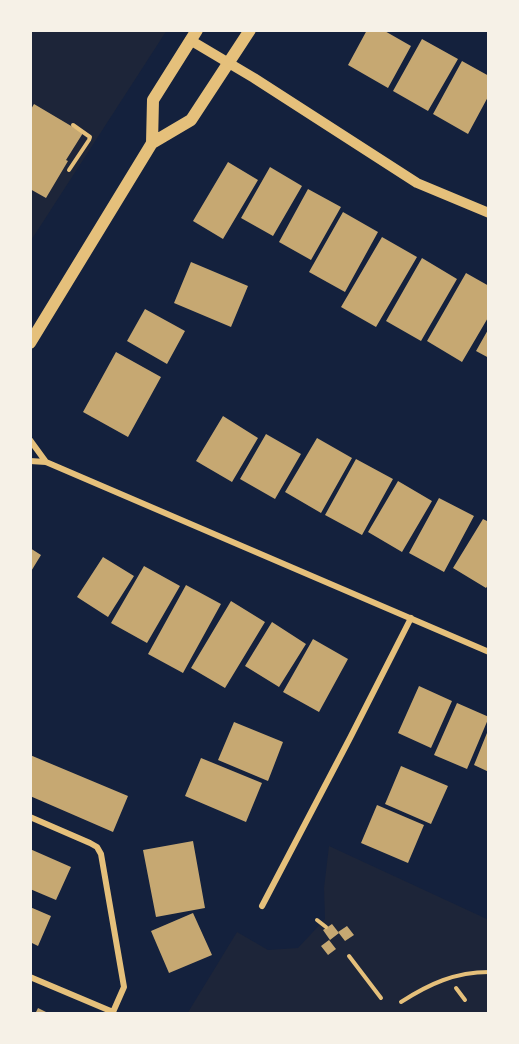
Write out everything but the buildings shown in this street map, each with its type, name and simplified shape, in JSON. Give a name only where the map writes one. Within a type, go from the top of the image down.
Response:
[{"type":"main road","points":[[30,343],[152,142],[191,120],[249,30]]},
{"type":"main road","points":[[152,142],[153,100],[194,35]]},
{"type":"street","points":[[194,35],[229,62],[417,183],[489,213]]},
{"type":"street","points":[[30,440],[46,462]]},
{"type":"street","points":[[30,461],[46,462],[489,652]]},
{"type":"street","points":[[262,906],[411,618]]},
{"type":"street","points":[[30,817],[97,847],[124,987],[113,1012],[30,977]]},
{"type":"path","points":[[69,171],[90,136],[73,125]]},
{"type":"path","points":[[317,920],[326,927]]},
{"type":"path","points":[[349,956],[381,998]]},
{"type":"path","points":[[401,1002],[446,978],[452,979],[478,972],[489,972]]},
{"type":"path","points":[[456,988],[465,1000]]},
{"type":"shaded area","points":[[30,30],[167,30],[30,242]]},
{"type":"shaded area","points":[[329,846],[489,920],[489,1014],[187,1014],[237,932],[268,950],[298,948],[325,919],[324,888]]}]
